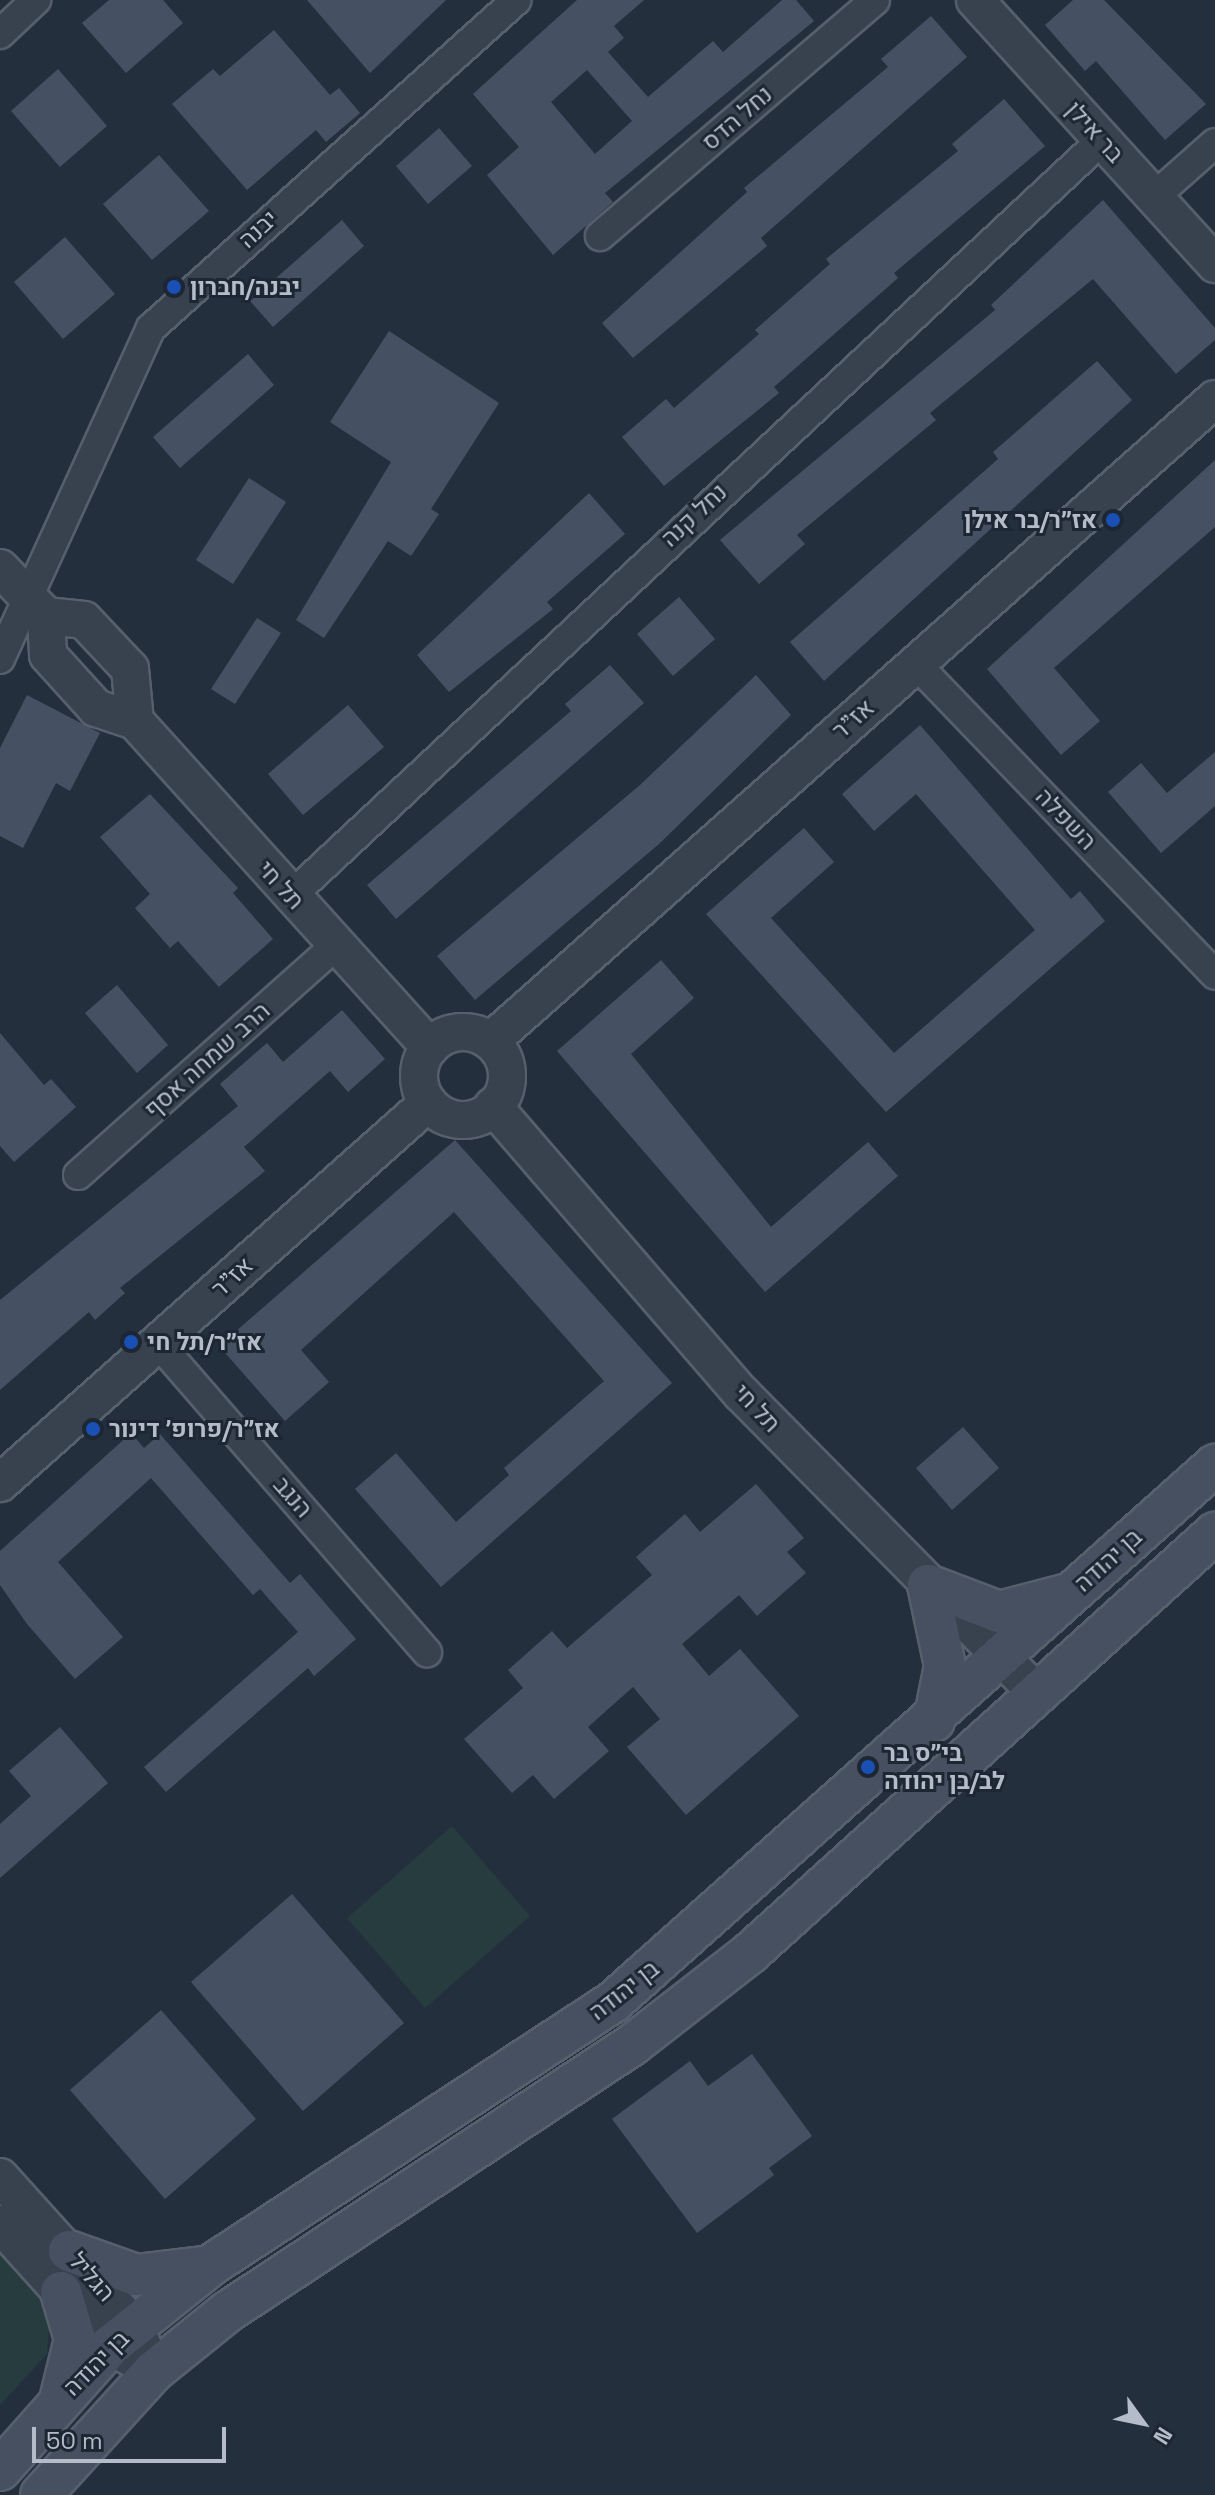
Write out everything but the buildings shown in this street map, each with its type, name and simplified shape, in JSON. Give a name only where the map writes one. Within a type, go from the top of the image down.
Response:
[{"type":"main road","name":"בן יהודה","points":[[0,2470],[60,2398],[122,2336],[211,2265],[613,2002],[934,1721],[1215,1465]]},
{"type":"main road","name":"בן יהודה","points":[[41,2495],[154,2371],[227,2312],[632,2045],[750,1953],[1215,1533]]},
{"type":"main road","points":[[928,1585],[999,1612],[1074,1591]]},
{"type":"main road","points":[[928,1585],[945,1666],[934,1721]]},
{"type":"main road","points":[[69,2251],[136,2275],[160,2278],[211,2265]]},
{"type":"main road","points":[[60,2398],[75,2339],[61,2292]]},
{"type":"street","points":[[0,34],[36,0]]},
{"type":"street","name":"יבנה","points":[[0,659],[36,606],[151,328],[516,0]]},
{"type":"street","name":"נחל הדס","points":[[600,236],[875,0]]},
{"type":"street","name":"בר אילן","points":[[975,0],[1215,264]]},
{"type":"street","name":"נחל קנה","points":[[291,896],[1102,140]]},
{"type":"street","points":[[1154,197],[1215,143]]},
{"type":"street","name":"אז\"ר","points":[[492,1040],[1215,399]]},
{"type":"street","points":[[0,568],[36,606],[84,620],[130,669],[135,721]]},
{"type":"street","name":"תל חי","points":[[36,606],[48,655],[96,708],[135,721],[430,1047]]},
{"type":"street","name":"השפלה","points":[[916,664],[1215,975]]},
{"type":"street","name":"הרב שמחה אסף","points":[[78,1175],[336,945]]},
{"type":"street","points":[[465,1032],[492,1040],[506,1079],[493,1106],[453,1119],[428,1103],[419,1075],[430,1047],[465,1032]]},
{"type":"street","name":"אז\"ר","points":[[0,1483],[428,1103]]},
{"type":"street","name":"תל חי","points":[[493,1106],[741,1393],[1038,1694]]},
{"type":"street","name":"הנגב","points":[[158,1343],[427,1652]]},
{"type":"street","name":"הגליל","points":[[0,2177],[69,2251],[122,2336],[154,2371]]},
{"type":"street","name":"הגליל","points":[[0,2224],[61,2292],[122,2336]]},
{"type":"green space","points":[[452,1826],[530,1916],[425,2008],[347,1918]]},
{"type":"green space","points":[[0,2237],[52,2297],[47,2354],[0,2405]]},
{"type":"place","name":"יבנה/חברון","points":[[174,287]]},
{"type":"place","name":"אז״ר/בר אילן","points":[[1113,520]]},
{"type":"place","name":"אז״ר/תל חי","points":[[131,1342]]},
{"type":"place","name":"אז״ר/פרופ׳ דינור","points":[[93,1429]]},
{"type":"place","name":"בי״ס בר לב/בן יהודה","points":[[868,1767]]}]
